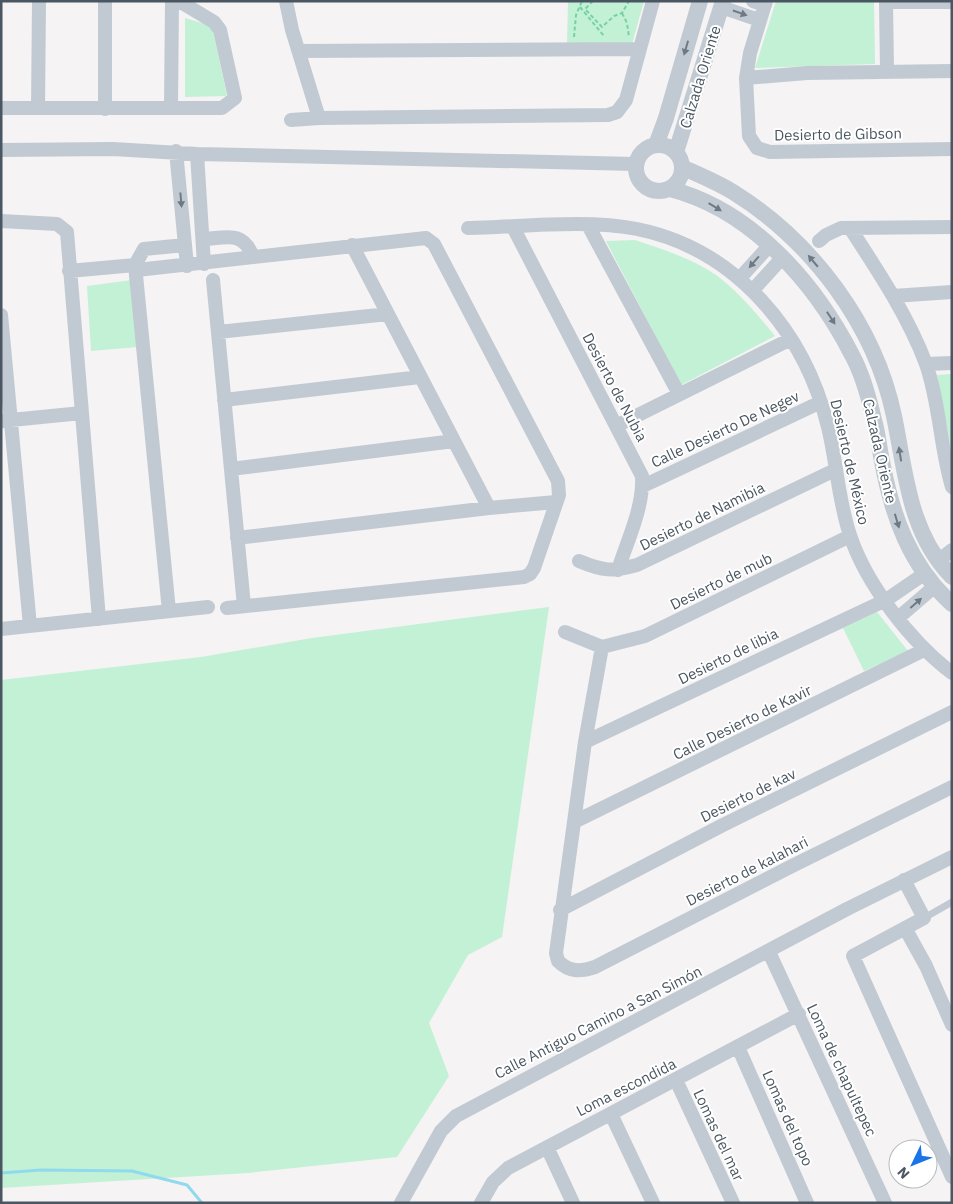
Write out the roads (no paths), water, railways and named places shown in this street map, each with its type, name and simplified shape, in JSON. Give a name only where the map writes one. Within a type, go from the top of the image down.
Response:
[{"type":"street","points":[[38,108],[39,1]]},
{"type":"street","points":[[105,1],[105,109]]},
{"type":"street","points":[[171,108],[172,1]]},
{"type":"street","points":[[1,108],[222,108],[235,98],[220,30],[214,22],[179,1]]},
{"type":"street","points":[[286,1],[319,118]]},
{"type":"street","points":[[291,120],[319,118],[608,115],[617,112],[626,100],[634,49],[653,1]]},
{"type":"street","name":"Calzada Oriente","points":[[656,145],[666,118],[700,1]]},
{"type":"street","points":[[704,1],[722,4],[759,20]]},
{"type":"street","points":[[886,70],[886,2],[952,2]]},
{"type":"street","name":"Desierto de Gibson","points":[[761,3],[746,78],[750,136],[757,148],[763,151],[952,149]]},
{"type":"street","name":"Calzada Oriente","points":[[722,4],[679,160],[762,212],[806,252],[846,303],[879,366],[894,417],[908,492],[917,522],[938,561],[951,574]]},
{"type":"street","points":[[300,51],[634,49]]},
{"type":"street","points":[[746,78],[886,70],[952,71]]},
{"type":"street","points":[[656,145],[663,145],[679,160],[679,180],[670,189],[655,192],[642,185],[638,179],[635,164],[642,151],[656,145]]},
{"type":"street","points":[[1,150],[176,151],[197,154],[635,164]]},
{"type":"street","points":[[176,151],[187,266]]},
{"type":"street","points":[[197,154],[204,264]]},
{"type":"street","name":"Calzada Oriente","points":[[670,189],[695,196],[716,207],[769,246],[813,290],[853,357],[875,423],[890,499],[900,529],[924,574],[934,587],[952,604]]},
{"type":"street","points":[[1,222],[57,224],[68,232],[69,271],[99,619]]},
{"type":"street","points":[[588,225],[678,394]]},
{"type":"street","name":"Desierto de México","points":[[468,228],[588,225],[636,229],[662,236],[705,254],[740,278],[753,290],[791,339],[821,402],[828,427],[835,470],[850,536],[862,562],[898,618],[924,650],[952,673]]},
{"type":"street","name":"Desierto de Nubia","points":[[513,227],[638,465],[643,486]]},
{"type":"street","points":[[819,241],[834,230],[850,228],[952,227]]},
{"type":"street","points":[[850,228],[893,296],[926,364],[952,487]]},
{"type":"street","points":[[203,240],[232,238],[243,240],[249,246],[253,257]]},
{"type":"street","points":[[69,271],[187,266],[352,245],[426,238],[434,244],[558,481],[560,489],[534,568],[530,574],[227,608]]},
{"type":"street","points":[[169,611],[136,267],[144,249],[185,245]]},
{"type":"street","points":[[352,245],[489,508]]},
{"type":"street","points":[[740,278],[769,246]]},
{"type":"street","points":[[753,290],[782,258]]},
{"type":"street","points":[[813,290],[828,279]]},
{"type":"street","points":[[213,280],[244,606]]},
{"type":"street","points":[[893,296],[952,292]]},
{"type":"street","points":[[218,332],[388,314]]},
{"type":"street","points":[[1,315],[5,420],[30,626]]},
{"type":"street","points":[[616,426],[791,339]]},
{"type":"street","points":[[926,364],[952,363]]},
{"type":"street","points":[[224,400],[420,376]]},
{"type":"street","name":"Calle Desierto De Negev","points":[[643,486],[821,402]]},
{"type":"street","points":[[5,420],[82,413]]},
{"type":"street","points":[[231,469],[454,441]]},
{"type":"street","name":"Desierto de Namibia","points":[[579,561],[606,571],[618,570],[658,556],[835,470]]},
{"type":"street","points":[[618,570],[643,486]]},
{"type":"street","points":[[237,538],[489,508],[556,502]]},
{"type":"street","name":"Desierto de mub","points":[[602,647],[645,636],[850,536]]},
{"type":"street","points":[[924,574],[952,550]]},
{"type":"street","name":"Desierto de libia","points":[[585,742],[886,600],[924,574]]},
{"type":"street","points":[[898,618],[951,574]]},
{"type":"street","points":[[1,629],[208,606]]},
{"type":"street","points":[[560,910],[585,742],[602,647],[565,632]]},
{"type":"street","name":"Calle Desierto de Kavir","points":[[574,822],[924,650]]},
{"type":"street","name":"Desierto de kav","points":[[560,910],[721,826],[952,712]]},
{"type":"street","name":"Desierto de kalahari","points":[[560,910],[556,953],[558,961],[563,966],[577,971],[595,967],[952,787]]},
{"type":"street","name":"Calle Antiguo Camino a San Simón","points":[[400,1203],[441,1131],[456,1116],[770,952],[847,909],[952,857]]},
{"type":"street","points":[[904,880],[924,918],[853,956],[952,1177]]},
{"type":"street","points":[[905,928],[926,966],[952,1025]]},
{"type":"street","name":"Loma de chapultepec","points":[[770,952],[885,1203]]},
{"type":"street","name":"Loma escondida","points":[[482,1203],[499,1175],[547,1147],[798,1014]]},
{"type":"street","name":"Lomas del topo","points":[[738,1047],[807,1203]]},
{"type":"street","name":"Lomas del mar","points":[[676,1080],[733,1203]]},
{"type":"street","points":[[611,1114],[653,1203]]},
{"type":"street","points":[[547,1147],[572,1203]]},
{"type":"lane","points":[[924,918],[952,902]]},
{"type":"waterway","points":[[1,1173],[41,1170],[132,1171],[187,1185],[202,1203]]}]
